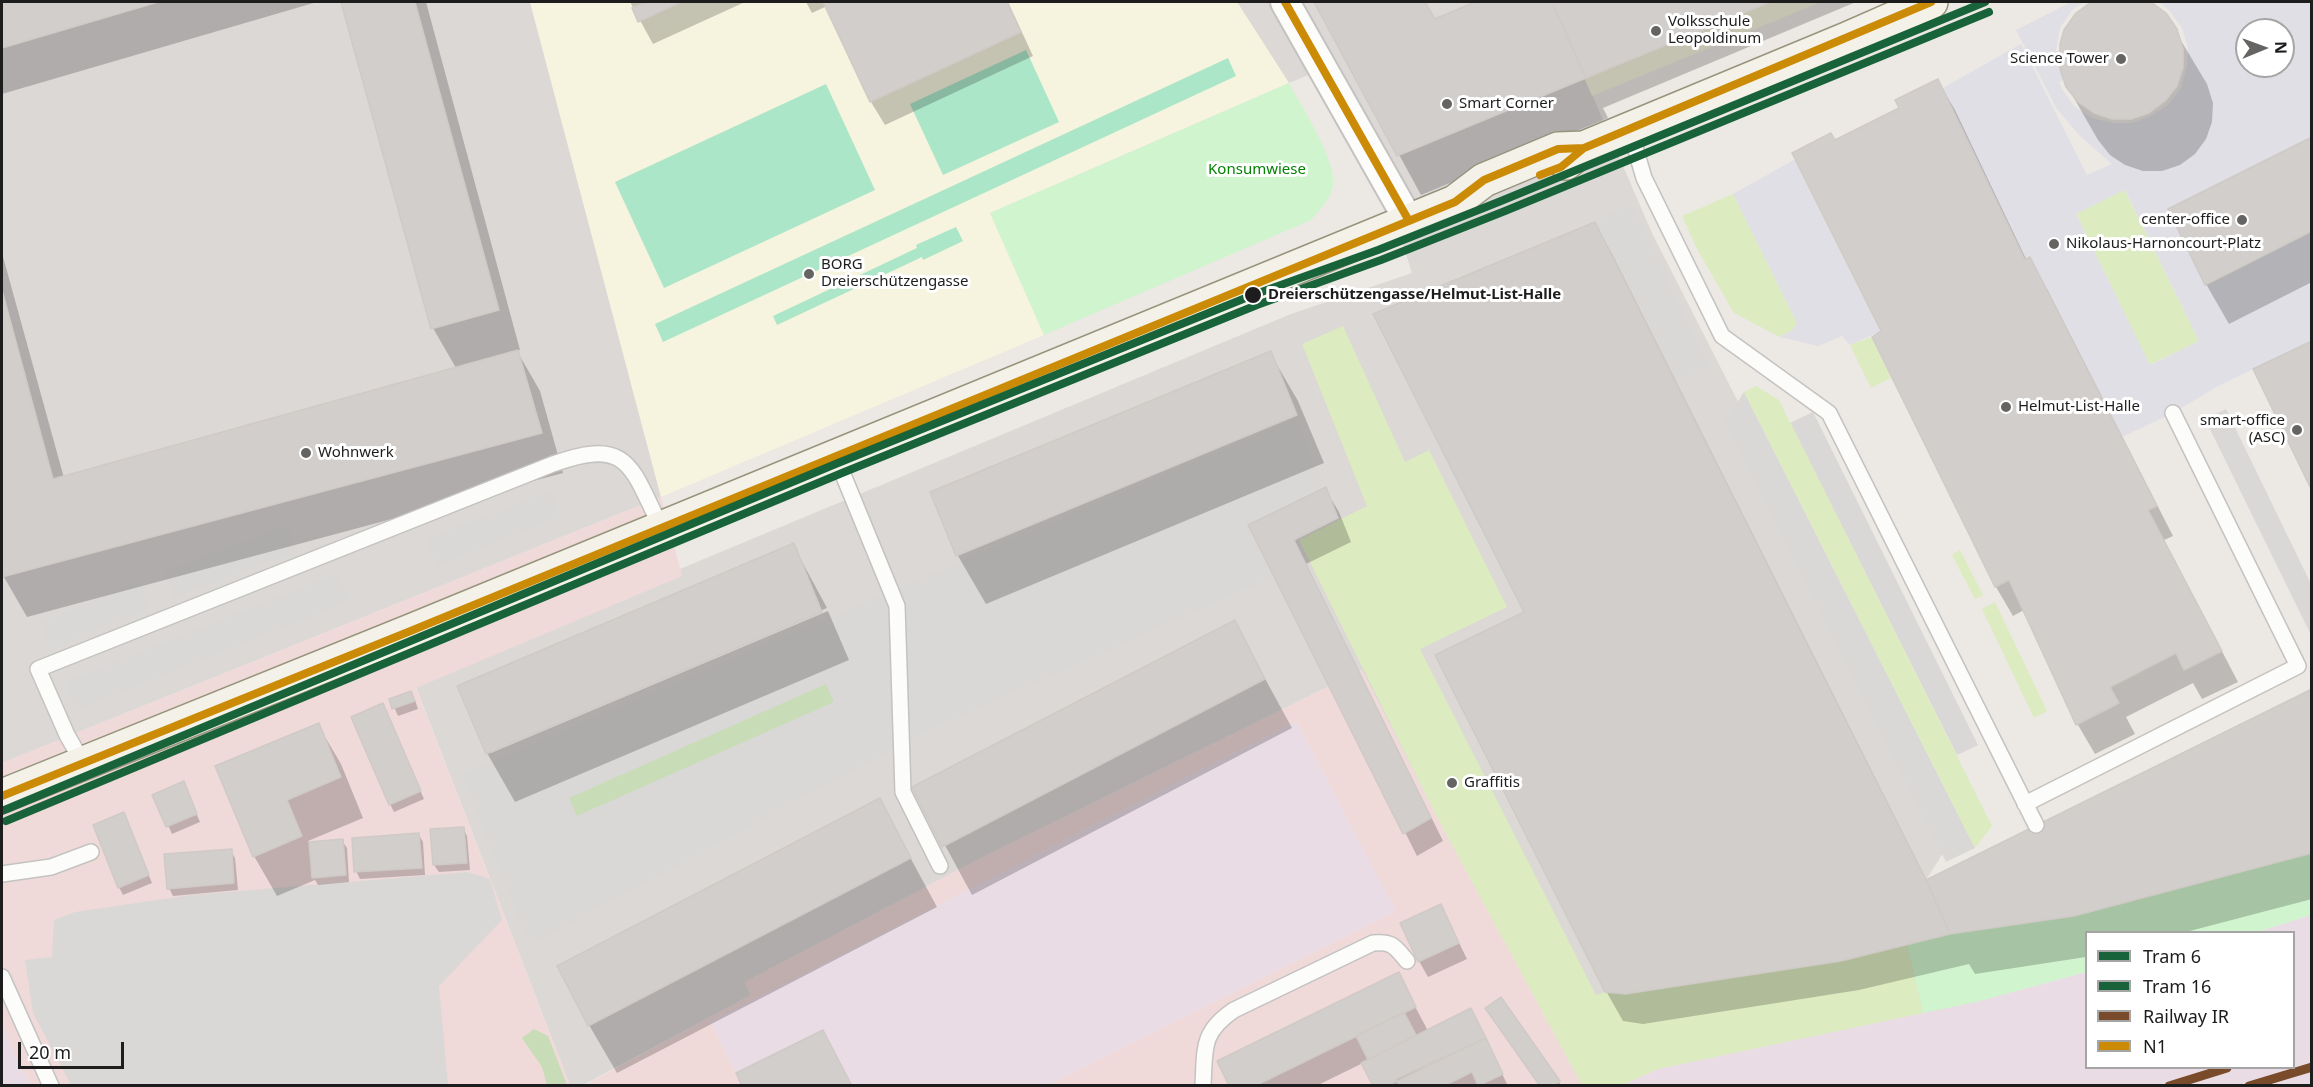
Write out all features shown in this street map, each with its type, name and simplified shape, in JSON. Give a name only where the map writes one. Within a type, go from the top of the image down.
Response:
[{"type":"street","points":[[1285,2],[1409,221]]},
{"type":"street","points":[[2,796],[414,630],[1409,221],[1461,198],[1484,180],[1558,149],[1584,148],[1848,39],[1931,2]]},
{"type":"lane","points":[[1627,129],[1644,178],[1722,336],[1829,413],[2036,825]]},
{"type":"lane","points":[[2025,804],[2298,666],[2174,413]]},
{"type":"lane","points":[[83,763],[38,669],[542,468],[585,453],[605,454],[620,459],[632,470],[643,486],[661,527]]},
{"type":"lane","points":[[835,455],[897,606],[903,792],[940,866]]},
{"type":"lane","points":[[2,874],[51,867],[91,852]]},
{"type":"lane","points":[[1203,1086],[1205,1049],[1209,1033],[1220,1020],[1234,1010],[1372,943],[1383,942],[1393,945],[1407,961]]},
{"type":"lane","points":[[2,976],[51,1086]]},
{"type":"shaded area","points":[[2,2],[530,2],[661,497],[2,763]]},
{"type":"shaded area","name":"BORG Dreierschützengasse","points":[[530,2],[1237,2],[1289,83],[990,213],[1044,335],[661,497]]},
{"type":"shaded area","points":[[1237,2],[1552,2],[1652,233],[1957,831],[1926,880],[1950,934],[2064,977],[1976,1002],[1658,1069],[1622,1085],[1582,1085],[1437,817],[1362,670],[979,859],[745,982],[751,995],[583,1085],[570,1085],[416,687],[681,576],[680,569],[1291,314],[1412,273],[1379,167],[1323,69],[1289,83]]},
{"type":"shaded area","name":"Volksschule Leopoldinum","points":[[1552,2],[1821,2],[1592,96]]},
{"type":"shaded area","name":"Nikolaus-Harnoncourt-Platz","points":[[2071,2],[2084,2],[2072,10],[2060,28],[2056,51],[2059,51],[2063,80],[2059,82],[2062,89],[2074,106],[2092,118],[2112,123],[2132,123],[2151,116],[2168,105],[2181,88],[2187,67],[2188,48],[2182,28],[2169,10],[2159,2],[2311,2],[2311,137],[2168,209],[2205,284],[2311,231],[2311,341],[2218,386],[2173,413],[2122,437],[2030,257],[2025,260],[1943,88],[2021,44],[2087,175],[2112,164],[2080,136],[2057,109],[2016,30]],"holes":[[[2125,190],[2199,341],[2150,365],[2076,214]]]},
{"type":"shaded area","points":[[1796,159],[1881,331],[1850,345],[1842,336],[1818,346],[1780,337],[1792,330],[1797,323],[1733,194]]},
{"type":"shaded area","points":[[1631,205],[1709,365],[1674,383],[1595,222]]},
{"type":"shaded area","points":[[1744,392],[1975,848],[1946,862],[1725,422]]},
{"type":"shaded area","points":[[2226,409],[2311,584],[2311,635],[2205,419]]},
{"type":"shaded area","points":[[1813,412],[1978,745],[1957,755],[1790,423]]},
{"type":"shaded area","points":[[1296,419],[1323,485],[1247,523],[1274,576],[923,733],[530,945],[462,774]]},
{"type":"shaded area","points":[[550,491],[560,517],[437,566],[426,539]]},
{"type":"shaded area","points":[[661,497],[682,576],[416,688],[570,1085],[31,1085],[19,1066],[2,1023],[2,763]]},
{"type":"shaded area","points":[[287,525],[297,551],[174,598],[164,572]]},
{"type":"shaded area","points":[[338,573],[350,601],[76,710],[65,682]]},
{"type":"shaded area","points":[[139,582],[150,609],[52,649],[41,622]]},
{"type":"shaded area","points":[[1362,670],[1437,817],[1582,1085],[1048,1085],[1395,911],[1296,721],[711,1022],[742,1085],[583,1086],[751,995],[745,982],[979,859]]},
{"type":"shaded area","points":[[1296,721],[1396,911],[1048,1085],[742,1085],[710,1022]]},
{"type":"shaded area","points":[[468,872],[490,879],[502,920],[439,986],[448,1085],[71,1085],[33,1013],[25,960],[52,957],[54,920],[75,912],[191,895]]},
{"type":"shaded area","points":[[2311,915],[2311,1085],[1622,1086],[1658,1069],[1976,1002],[2085,972],[2085,1069],[2295,1069],[2295,931],[2260,931]]},
{"type":"shaded area","points":[[2,1023],[19,1066],[31,1085],[2,1085]]},
{"type":"green space","points":[[1026,50],[1059,122],[943,175],[910,104]]},
{"type":"green space","points":[[1228,58],[1236,76],[663,342],[655,324]]},
{"type":"green space","name":"Konsumwiese","points":[[1289,83],[1324,148],[1333,175],[1330,195],[1311,220],[1044,335],[990,213]]},
{"type":"green space","points":[[826,84],[875,190],[664,288],[615,182]]},
{"type":"green space","points":[[2124,189],[2199,341],[2149,365],[2076,213]]},
{"type":"green space","points":[[1733,194],[1797,323],[1792,330],[1780,337],[1734,313],[1698,251],[1682,216]]},
{"type":"green space","points":[[956,227],[963,241],[923,260],[922,257],[777,325],[773,316],[917,248],[916,245]]},
{"type":"green space","points":[[1343,326],[1405,462],[1429,450],[1507,607],[1420,649],[1596,995],[1605,992],[1625,994],[1841,961],[1907,944],[1923,1013],[1658,1069],[1622,1085],[1582,1085],[1437,817],[1299,540],[1367,506],[1302,344]]},
{"type":"green space","points":[[1872,337],[1891,378],[1871,388],[1850,345]]},
{"type":"green space","points":[[1756,386],[1779,400],[1992,826],[1975,848],[1744,392]]},
{"type":"green space","points":[[1960,550],[1983,595],[1975,599],[1952,555]]},
{"type":"green space","points":[[1995,602],[2047,711],[2034,718],[1982,609]]},
{"type":"green space","points":[[826,684],[834,702],[577,816],[569,798]]},
{"type":"green space","points":[[2311,853],[2311,915],[2260,931],[2085,931],[2085,972],[1976,1002],[1923,1013],[1907,944],[1950,934],[2074,916]]},
{"type":"green space","points":[[534,1029],[548,1036],[567,1085],[547,1085],[542,1067],[522,1038]]},
{"type":"building","points":[[2,2],[158,2],[2,48]]},
{"type":"building","points":[[341,2],[415,2],[499,310],[431,329]]},
{"type":"building","points":[[647,2],[681,2],[638,22],[632,8]]},
{"type":"building","points":[[823,2],[1007,2],[1021,32],[870,102]]},
{"type":"building","name":"Smart Corner","points":[[1314,2],[1425,2],[1435,19],[1475,2],[1552,2],[1586,78],[1397,156]]},
{"type":"building","name":"Volksschule Leopoldinum","points":[[1552,2],[1770,2],[1586,78]]},
{"type":"building","name":"Science Tower","points":[[2091,2],[2151,2],[2166,13],[2177,29],[2183,49],[2183,68],[2177,86],[2165,101],[2149,113],[2131,119],[2112,119],[2094,113],[2078,102],[2066,87],[2060,69],[2060,44],[2064,30],[2076,13]]},
{"type":"building","name":"Helmut-List-Halle","points":[[1938,79],[2025,260],[2030,257],[2157,506],[2148,510],[2222,651],[2184,670],[2176,653],[2110,687],[2119,703],[2076,725],[2009,580],[1995,587],[1872,337],[1881,331],[1792,153],[1831,133],[1835,140],[1899,108],[1895,100]]},
{"type":"building","name":"center-office","points":[[2312,137],[2312,231],[2205,285],[2168,209]]},
{"type":"building","points":[[1595,222],[1926,880],[1950,934],[1841,961],[1625,994],[1605,992],[1435,655],[1524,612],[1373,314]]},
{"type":"building","name":"Wohnwerk","points":[[2,290],[53,479],[518,350],[542,433],[2,577]]},
{"type":"building","name":"smart-office (ASC)","points":[[2312,341],[2312,491],[2253,369]]},
{"type":"building","points":[[1271,351],[1297,415],[956,556],[930,492]]},
{"type":"building","points":[[1326,487],[1338,518],[1294,540],[1431,818],[1403,834],[1248,525]]},
{"type":"building","points":[[794,543],[822,612],[486,754],[457,686]]},
{"type":"building","points":[[1235,620],[1265,679],[942,847],[912,787]]},
{"type":"building","points":[[2312,689],[2312,853],[2074,916],[1950,934],[1926,880]]},
{"type":"building","points":[[411,691],[415,701],[392,709],[389,699]]},
{"type":"building","points":[[383,703],[421,791],[389,805],[351,717]]},
{"type":"building","points":[[319,723],[341,777],[287,800],[302,836],[253,857],[215,766]]},
{"type":"building","points":[[184,781],[197,814],[166,827],[152,795]]},
{"type":"building","points":[[880,798],[911,858],[588,1026],[557,966]]},
{"type":"building","points":[[124,812],[149,875],[118,888],[93,825]]},
{"type":"building","points":[[464,827],[467,863],[433,865],[430,829]]},
{"type":"building","points":[[419,833],[422,868],[354,872],[352,838]]},
{"type":"building","points":[[343,839],[346,875],[312,878],[309,842]]},
{"type":"building","points":[[232,849],[234,883],[167,889],[164,854]]},
{"type":"building","points":[[1441,904],[1459,943],[1418,962],[1400,923]]},
{"type":"building","points":[[1399,972],[1416,1007],[1255,1086],[1229,1086],[1217,1061]]},
{"type":"building","points":[[1501,997],[1560,1081],[1554,1086],[1540,1086],[1485,1008]]},
{"type":"building","points":[[1471,1008],[1486,1038],[1387,1086],[1373,1086],[1361,1063]]},
{"type":"building","points":[[1404,1012],[1416,1035],[1368,1060],[1356,1036]]},
{"type":"building","points":[[823,1030],[852,1086],[742,1086],[736,1073]]},
{"type":"building","points":[[1486,1038],[1503,1074],[1478,1086],[1472,1072],[1444,1086],[1399,1086],[1396,1079]]},
{"type":"tram line","name":"6","points":[[2,811],[838,463],[1253,295],[1378,250],[1501,201],[1985,2]]},
{"type":"tram line","name":"16","points":[[6,821],[842,473],[1257,305],[1381,260],[1505,211],[1989,12]]},
{"type":"rail line","name":"IR","points":[[2249,1086],[2312,1067]]},
{"type":"rail line","name":"IR","points":[[2169,1086],[2224,1069]]},
{"type":"transit line","name":"N1","points":[[1285,2],[1409,221]]},
{"type":"transit line","name":"N1","points":[[1540,175],[1561,167],[1584,148],[1931,2]]},
{"type":"transit line","name":"N1","points":[[2,796],[413,630],[1455,202],[1484,180],[1558,149],[1584,148]]},
{"type":"place","name":"Volksschule Leopoldinum","points":[[1656,31]]},
{"type":"place","name":"Science Tower","points":[[2121,59]]},
{"type":"place","name":"Smart Corner","points":[[1447,104]]},
{"type":"place","name":"center-office","points":[[2242,220]]},
{"type":"place","name":"Nikolaus-Harnoncourt-Platz","points":[[2054,244]]},
{"type":"place","name":"BORG Dreierschützengasse","points":[[809,274]]},
{"type":"place","name":"Dreierschützengasse/Helmut-List-Halle","points":[[1253,295]]},
{"type":"place","name":"Helmut-List-Halle","points":[[2006,407]]},
{"type":"place","name":"smart-office (ASC)","points":[[2297,430]]},
{"type":"place","name":"Wohnwerk","points":[[306,453]]},
{"type":"place","name":"Graffitis","points":[[1452,783]]}]
